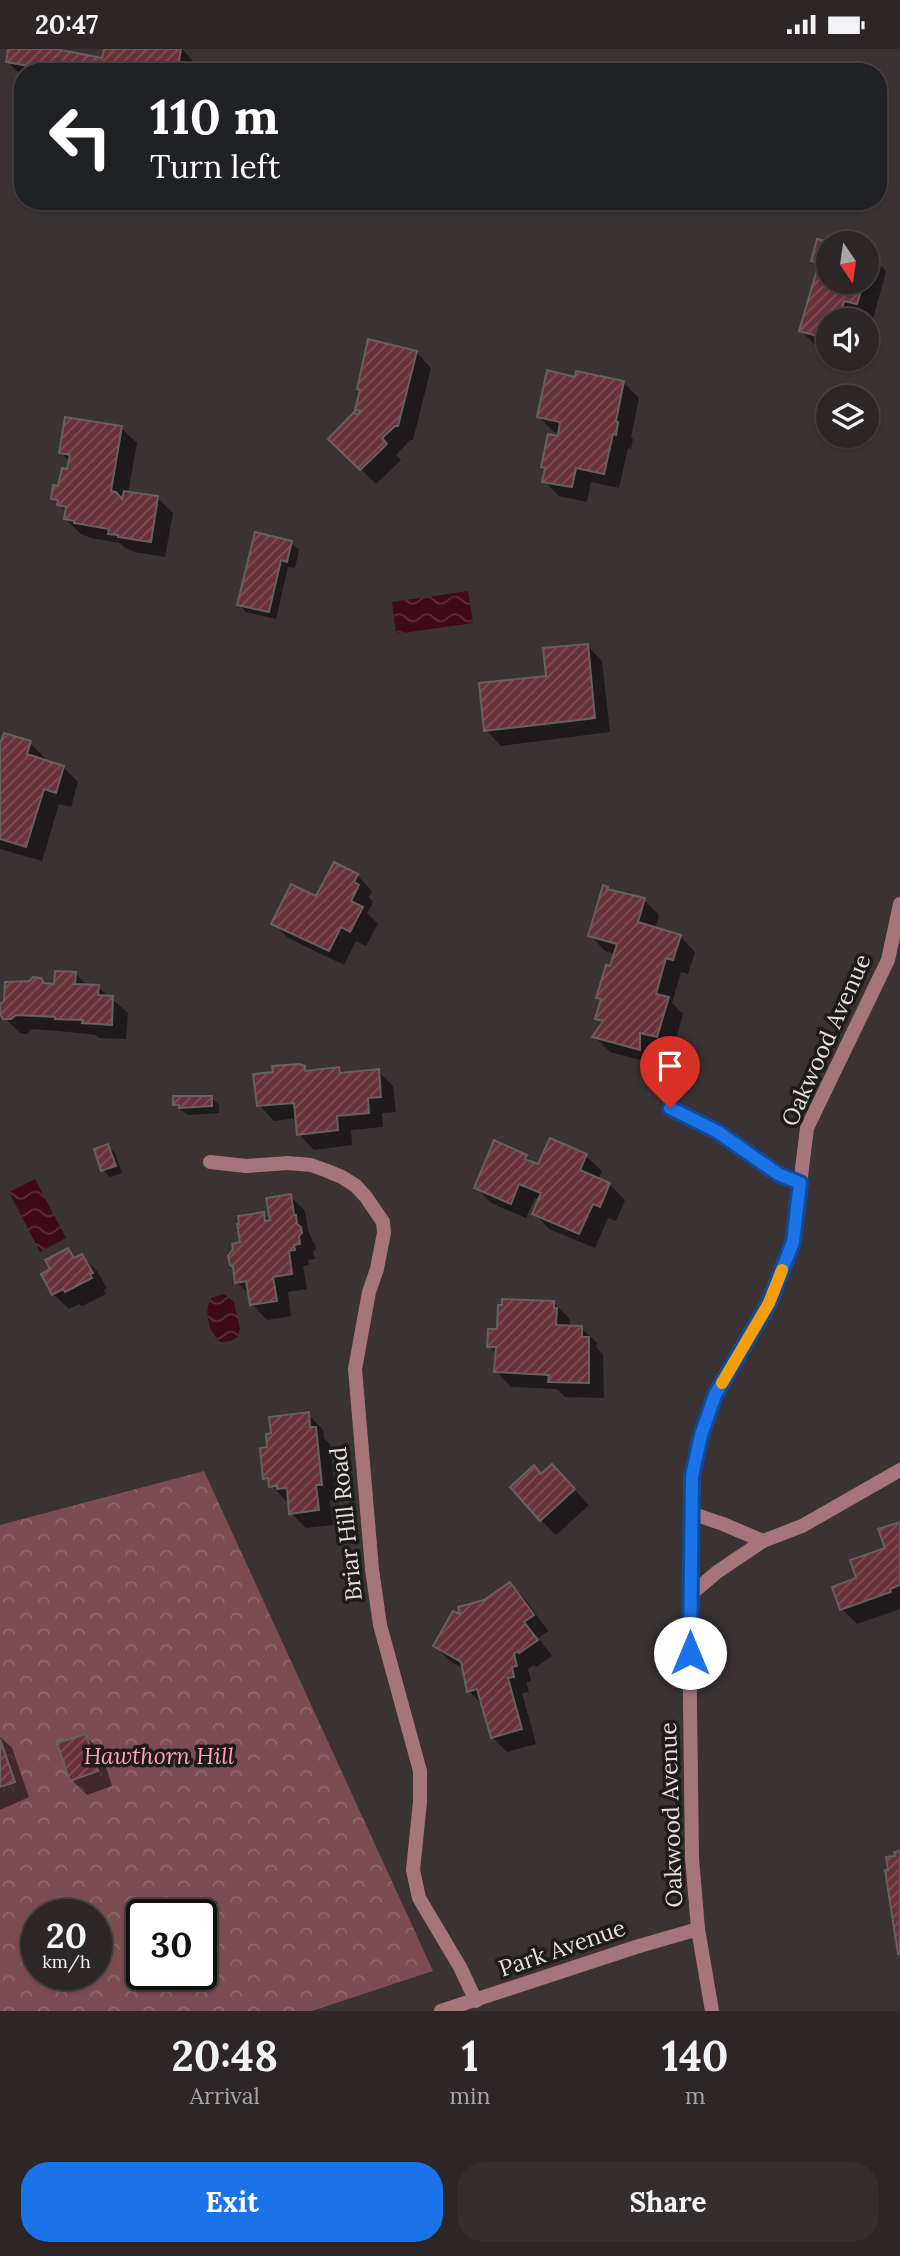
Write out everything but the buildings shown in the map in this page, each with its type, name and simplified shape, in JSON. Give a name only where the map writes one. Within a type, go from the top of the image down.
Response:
[{"type":"street","name":"Oakwood Avenue","points":[[712,2011],[698,1930],[692,1858],[692,1476],[701,1435],[715,1395],[769,1303],[793,1242],[807,1128],[888,960],[900,904]]},
{"type":"street","points":[[670,1108],[718,1132],[778,1174],[800,1183]]},
{"type":"street","name":"Briar Hill Road","points":[[210,1161],[246,1165],[288,1163],[318,1168],[342,1177],[356,1186],[383,1222],[382,1248],[369,1292],[355,1369],[372,1569],[380,1625],[420,1771],[420,1803],[413,1870],[419,1898],[460,1967],[476,2001]]},
{"type":"street","points":[[690,1595],[763,1541],[802,1526],[900,1471]]},
{"type":"street","points":[[691,1513],[763,1541]]},
{"type":"street","name":"Park Avenue","points":[[441,2011],[636,1947],[698,1930]]},
{"type":"green space","name":"Hawthorn Hill","points":[[204,1471],[433,1971],[312,2011],[0,2011],[0,1525]]},
{"type":"water","points":[[468,591],[473,623],[396,634],[392,602]]},
{"type":"water","points":[[35,1179],[66,1238],[40,1252],[9,1192]]},
{"type":"water","points":[[224,1294],[234,1302],[240,1329],[238,1337],[221,1342],[213,1334],[207,1315],[211,1298]]},
{"type":"slow traffic","points":[[722,1383],[769,1303],[782,1270]]},
{"type":"route","points":[[670,1108],[718,1132],[778,1174],[800,1183],[793,1242],[769,1303],[715,1395],[701,1435],[692,1476],[690,1653]]}]
